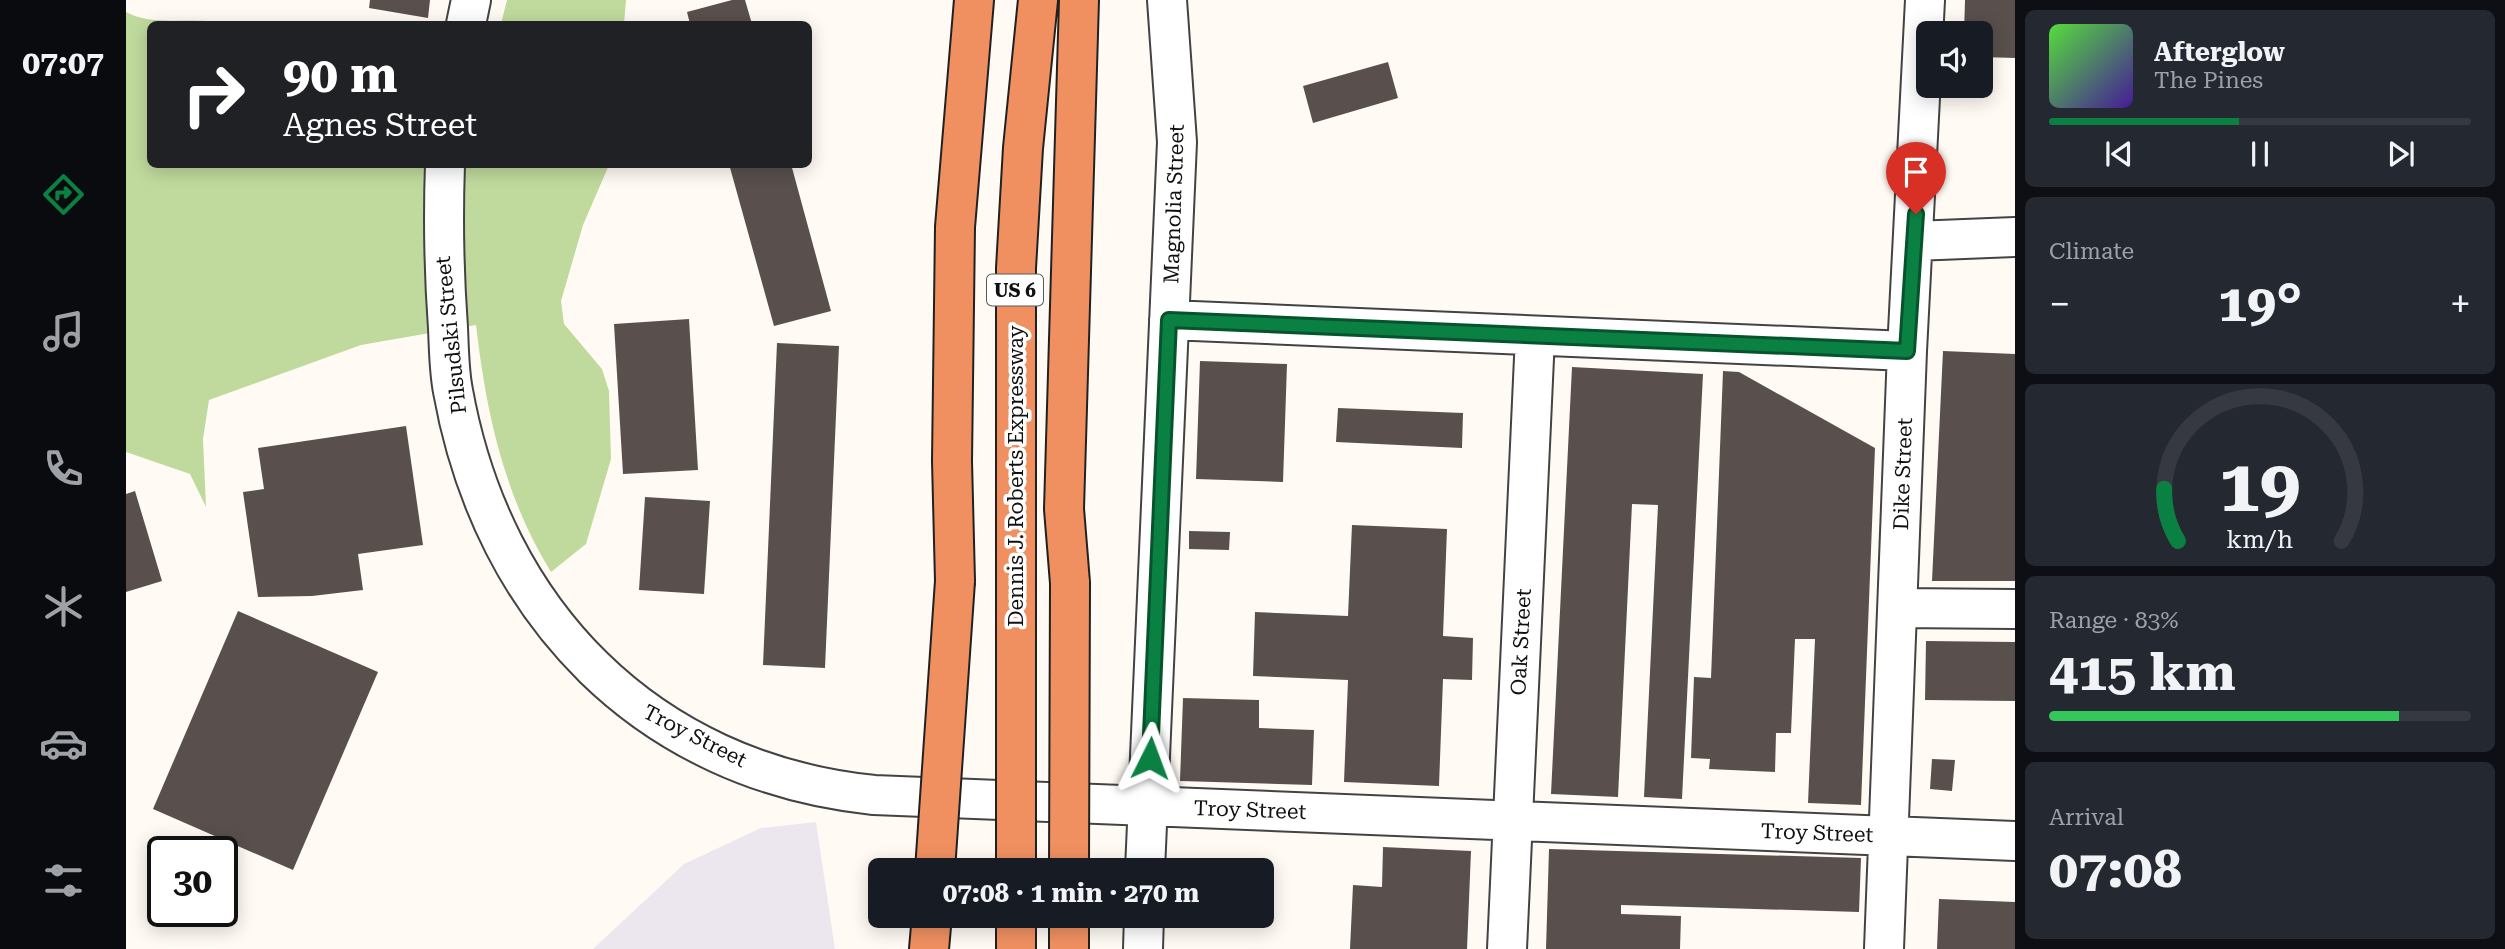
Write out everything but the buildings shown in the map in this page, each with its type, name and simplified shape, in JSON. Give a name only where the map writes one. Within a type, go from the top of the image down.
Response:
[{"type":"highway","points":[[952,0],[958,167]]},
{"type":"highway","points":[[955,858],[953,300],[958,167],[974,0]]},
{"type":"highway","name":"Dennis J. Roberts Expressway","points":[[1016,858],[1016,268],[1023,148],[1038,0]]},
{"type":"highway","points":[[1069,858],[1070,583],[1064,484],[1079,0]]},
{"type":"highway","points":[[936,858],[955,581]]},
{"type":"highway","points":[[929,949],[931,928]]},
{"type":"highway","points":[[955,928],[955,949]]},
{"type":"highway","points":[[1016,928],[1016,949]]},
{"type":"highway","points":[[1069,928],[1069,949]]},
{"type":"street","points":[[467,21],[471,0]]},
{"type":"street","name":"Magnolia Street","points":[[1146,858],[1177,117],[1167,0]]},
{"type":"street","name":"Dike Street","points":[[1884,949],[1907,351],[1925,0]]},
{"type":"street","name":"Pilsudski Street","points":[[444,168],[442,244],[452,390],[464,439],[501,540]]},
{"type":"street","points":[[1914,241],[2015,237]]},
{"type":"street","points":[[1169,320],[1907,351]]},
{"type":"street","name":"Oak Street","points":[[1507,949],[1535,336]]},
{"type":"street","name":"Troy Street","points":[[501,540],[542,608],[568,643],[593,670],[641,710],[720,752],[807,785],[854,793],[2015,841]]},
{"type":"street","points":[[1899,608],[2015,609]]},
{"type":"street","points":[[1143,949],[1144,928]]},
{"type":"shaded area","points":[[816,822],[835,949],[593,949],[684,864],[761,828]]},
{"type":"green space","points":[[507,0],[626,0],[624,21],[502,21]]},
{"type":"green space","points":[[126,12],[150,19],[203,21],[147,21],[147,168],[608,168],[583,225],[561,301],[564,324],[602,369],[609,391],[611,459],[586,544],[551,572],[521,514],[509,483],[485,390],[476,325],[361,345],[209,400],[203,439],[206,507],[190,474],[126,452]]},
{"type":"route","points":[[1150,758],[1169,320],[1907,351],[1916,214]]}]
